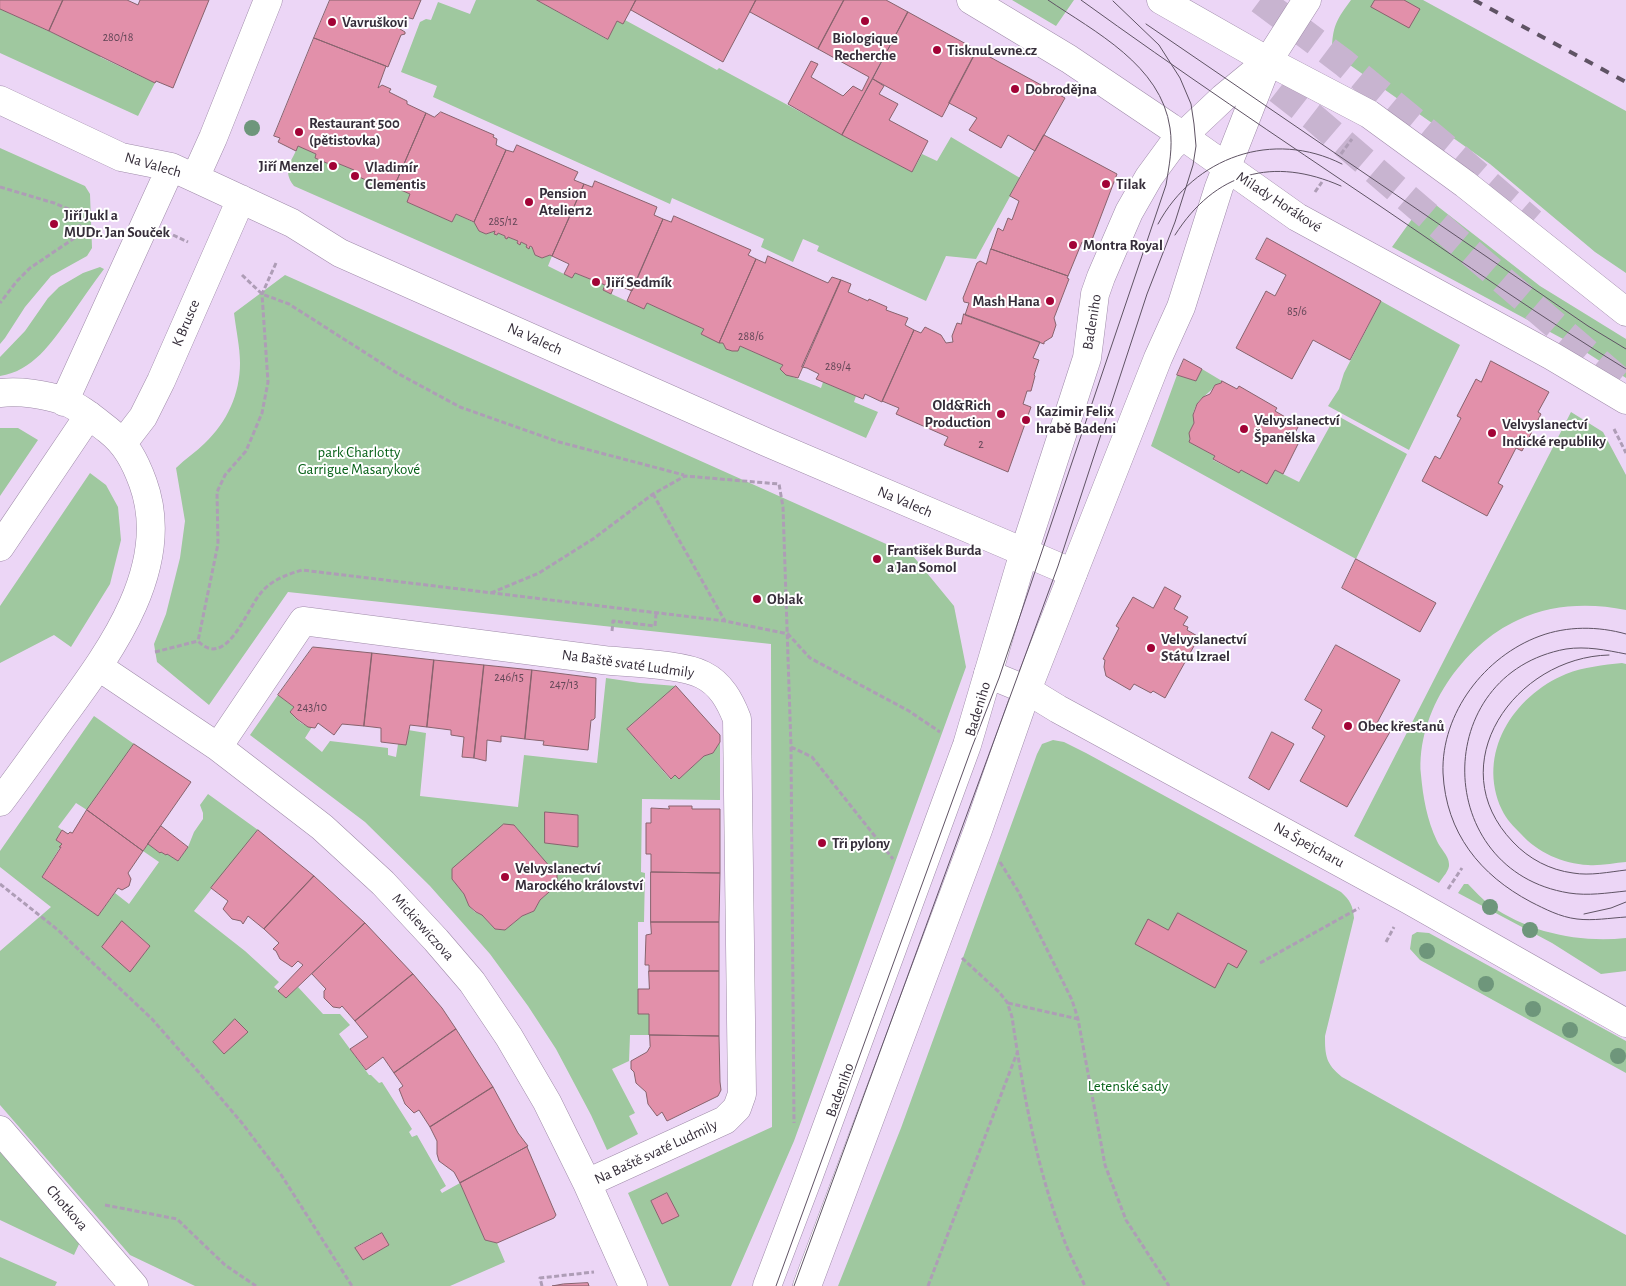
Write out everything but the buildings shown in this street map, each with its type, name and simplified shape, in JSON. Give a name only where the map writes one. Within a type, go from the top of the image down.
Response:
[{"type":"street","points":[[64,402],[183,173],[214,138],[268,0]]},
{"type":"street","name":"Milady Horákové","points":[[971,0],[1069,59],[1298,217],[1552,356],[1626,400]]},
{"type":"street","points":[[1161,0],[1268,61],[1368,114],[1465,184],[1626,312]]},
{"type":"street","points":[[807,1286],[978,830],[1027,690],[1158,358],[1181,307],[1219,187],[1268,61],[1307,0]]},
{"type":"street","name":"Badeniho","points":[[767,1286],[967,745],[1024,552],[1087,358],[1095,294],[1098,285],[1129,212],[1149,177],[1181,136],[1222,98],[1268,61]]},
{"type":"street","name":"Na Valech","points":[[0,100],[121,157],[183,173],[292,223],[349,257],[774,445],[1073,573]]},
{"type":"street","name":"K Brusce","points":[[123,443],[143,416],[161,381],[241,199]]},
{"type":"street","points":[[0,393],[29,394],[64,402],[89,415],[123,443],[139,472],[147,494],[152,517],[150,544],[144,572],[134,601],[121,629],[98,667],[0,802]]},
{"type":"street","points":[[0,547],[89,415]]},
{"type":"street","name":"Na Baště svaté Ludmily","points":[[218,747],[303,621],[610,661],[687,669],[703,675],[718,686],[731,702],[737,719],[742,1094],[737,1108],[724,1120],[587,1183]]},
{"type":"street","name":"Mickiewiczova","points":[[98,667],[218,747],[329,834],[383,883],[448,954],[472,982],[509,1037],[547,1102],[587,1183],[633,1286]]},
{"type":"street","name":"Na Špejcharu","points":[[988,674],[1027,690],[1065,713],[1409,900],[1626,1024]]},
{"type":"street","points":[[1593,1005],[1626,1001]]},
{"type":"street","name":"Chotkova","points":[[0,1130],[134,1286]]},
{"type":"path","points":[[1341,154],[1352,138]]},
{"type":"path","points":[[0,186],[54,203],[83,215],[76,237],[30,268],[0,303]]},
{"type":"path","points":[[169,233],[194,244]]},
{"type":"path","points":[[198,641],[218,544],[217,492],[225,475],[246,451],[264,405],[268,382],[262,294],[276,263]]},
{"type":"path","points":[[239,273],[262,294],[289,304],[397,373],[460,407],[559,442],[685,476]]},
{"type":"path","points":[[1611,424],[1626,453]]},
{"type":"path","points":[[653,494],[725,621]]},
{"type":"path","points":[[198,641],[204,647],[212,650],[226,645],[260,594],[281,576],[302,570],[725,621],[788,634],[810,658],[908,711],[948,737]]},
{"type":"path","points":[[613,621],[655,626],[656,614]]},
{"type":"path","points":[[156,652],[198,641]]},
{"type":"path","points":[[791,747],[812,757],[898,866]]},
{"type":"path","points":[[978,830],[1018,892],[1072,1000],[1078,1019],[1105,1165],[1126,1220],[1169,1286]]},
{"type":"path","points":[[1444,893],[1462,868]]},
{"type":"path","points":[[0,884],[58,930],[144,1012],[202,1076],[242,1123],[280,1173],[351,1285]]},
{"type":"path","points":[[1260,963],[1359,908]]},
{"type":"path","points":[[955,951],[999,992],[1007,1002],[1012,1017],[1027,1111],[1042,1173],[1063,1237],[1085,1286]]},
{"type":"path","points":[[1007,1002],[1078,1019]]},
{"type":"path","points":[[928,1286],[1018,1053]]},
{"type":"path","points":[[102,1204],[177,1219],[225,1265],[256,1286]]},
{"type":"path","points":[[542,1286],[540,1278],[562,1274]]},
{"type":"green space","points":[[476,0],[537,0],[607,39],[617,21],[625,20],[717,70],[719,68],[912,172],[922,154],[937,161],[951,137],[1020,178],[976,259],[946,256],[926,301],[817,251],[819,246],[803,239],[793,262],[761,247],[764,239],[672,198],[670,204],[433,97],[437,86],[401,72],[420,22],[426,19],[431,20],[438,2],[470,14]]},
{"type":"green space","points":[[1012,0],[1074,0],[1056,26]]},
{"type":"green space","points":[[1351,0],[1423,0],[1626,111],[1626,273],[1595,252],[1490,164],[1347,63],[1332,47],[1337,22]]},
{"type":"green space","points":[[0,9],[101,55],[100,57],[155,83],[138,116],[0,53]]},
{"type":"green space","points":[[298,146],[316,154],[315,158],[336,167],[337,163],[354,170],[352,174],[373,183],[375,179],[410,194],[407,202],[452,222],[456,214],[475,223],[479,231],[486,234],[495,231],[494,234],[497,235],[498,233],[507,239],[508,237],[518,241],[517,243],[520,244],[521,242],[527,245],[527,248],[532,247],[535,255],[542,258],[550,255],[552,256],[548,266],[572,278],[575,273],[605,285],[603,290],[644,309],[647,303],[704,329],[701,334],[723,343],[726,349],[738,351],[740,346],[783,365],[780,369],[793,377],[821,388],[823,382],[856,396],[854,402],[878,412],[866,438],[294,186],[288,175],[288,170]]},
{"type":"green space","points":[[0,148],[85,186],[90,194],[92,248],[87,256],[51,276],[25,307],[0,344]]},
{"type":"green space","points":[[1427,198],[1540,286],[1626,339],[1626,378],[1578,347],[1392,247]]},
{"type":"green space","points":[[100,267],[104,269],[48,346],[32,362],[12,373],[0,376],[0,357],[25,331],[48,298],[59,287],[83,273]]},
{"type":"green space","name":"park Charlotty Garrigue Masarykové","points":[[285,275],[913,556],[954,606],[966,667],[794,1141],[731,1286],[669,1286],[628,1193],[772,1127],[771,644],[288,592],[209,705],[157,662],[154,644],[166,614],[180,558],[185,521],[176,468],[205,443],[220,426],[231,407],[238,386],[240,357],[234,313]],"holes":[[[667,1193],[678,1216],[662,1224],[651,1201]]]},
{"type":"green space","points":[[1381,301],[1460,345],[1409,450],[1328,406],[1339,389],[1344,373]]},
{"type":"green space","points":[[1202,369],[1222,381],[1215,385],[1197,404],[1189,442],[1215,456],[1213,460],[1239,473],[1241,470],[1267,484],[1275,470],[1299,482],[1336,415],[1407,454],[1356,559],[1151,446],[1177,375],[1196,381]]},
{"type":"green space","points":[[1571,412],[1603,432],[1626,475],[1626,610],[1599,606],[1571,606],[1544,611],[1518,620],[1498,631],[1479,646],[1462,663],[1447,683],[1435,705],[1426,728],[1421,751],[1421,775],[1426,808],[1438,844],[1449,861],[1446,874],[1439,883],[1354,836]]},
{"type":"green space","points":[[0,428],[18,428],[38,440],[0,496]]},
{"type":"green space","points":[[90,473],[106,485],[118,507],[121,540],[110,584],[71,647],[54,635],[0,663],[0,606]]},
{"type":"green space","points":[[1622,663],[1626,664],[1626,862],[1593,865],[1569,862],[1551,856],[1535,846],[1506,817],[1495,789],[1494,768],[1497,748],[1504,729],[1516,712],[1530,697],[1547,684],[1566,674],[1580,670]]},
{"type":"green space","points":[[606,678],[676,686],[627,729],[670,779],[675,775],[679,779],[704,756],[713,753],[720,742],[720,800],[642,799],[641,872],[645,873],[644,922],[638,922],[638,1014],[649,1014],[649,1035],[630,1035],[629,1061],[612,1069],[635,1113],[629,1116],[638,1134],[607,1150],[556,1049],[528,1006],[490,954],[430,886],[365,822],[250,735],[278,695],[294,707],[290,712],[297,720],[302,724],[312,727],[305,738],[322,752],[330,741],[388,748],[388,755],[396,757],[398,744],[406,744],[408,730],[426,733],[420,796],[518,807],[524,755],[597,763]],"holes":[[[545,812],[578,815],[578,846],[545,843]],[[514,825],[557,875],[557,885],[540,900],[534,911],[522,916],[505,930],[495,929],[482,915],[475,912],[469,906],[464,894],[452,879],[452,869]]]},
{"type":"green space","points":[[94,716],[134,744],[87,810],[76,803],[58,827],[62,830],[56,840],[62,844],[42,877],[98,916],[115,893],[129,904],[159,862],[143,851],[148,844],[160,853],[167,854],[178,861],[203,819],[200,805],[208,794],[258,830],[194,911],[245,951],[279,982],[274,987],[286,997],[298,987],[323,1014],[340,1014],[350,1025],[339,1034],[369,1075],[379,1083],[382,1082],[412,1129],[409,1132],[412,1137],[417,1135],[446,1186],[440,1190],[442,1193],[460,1183],[485,1240],[497,1243],[505,1262],[450,1286],[195,1286],[130,1255],[0,1105],[0,951],[51,907],[0,867],[0,851]],"holes":[[[122,921],[150,946],[130,971]],[[235,1020],[247,1032],[224,1054],[213,1042]],[[382,1233],[389,1245],[363,1260],[355,1247]]]},
{"type":"green space","name":"Letenské sady","points":[[1053,740],[1064,742],[1086,753],[1341,892],[1349,901],[1354,918],[1325,1036],[1325,1049],[1330,1064],[1342,1077],[1626,1235],[1626,1286],[838,1286],[901,1128],[1037,754],[1042,744]]},
{"type":"green space","points":[[1464,884],[1468,884],[1487,903],[1505,915],[1538,929],[1555,934],[1591,939],[1626,938],[1626,971],[1601,974],[1552,943],[1458,893]]},
{"type":"green space","points":[[1417,932],[1429,933],[1626,1041],[1626,1073],[1420,960],[1410,949],[1412,935]]},
{"type":"green space","points":[[0,1148],[80,1242],[74,1255],[0,1220]]},
{"type":"green space","points":[[0,1257],[57,1282],[55,1286],[0,1286]]},
{"type":"tunnel","points":[[1260,0],[1344,63],[1532,222]]},
{"type":"tunnel","points":[[1245,64],[1313,117],[1626,386]]},
{"type":"tram line","points":[[776,1286],[972,747],[999,678],[1166,185],[1171,135],[1164,106],[1154,86],[1140,68],[1123,52],[1048,0]]},
{"type":"tram line","points":[[1081,0],[1229,104],[1471,268],[1626,369]]},
{"type":"tram line","points":[[794,1286],[1058,566],[1147,294],[1175,222],[1193,165],[1196,146],[1194,124],[1191,104],[1180,78],[1159,45],[1113,1]]},
{"type":"tram line","points":[[1146,24],[1588,326],[1626,349]]},
{"type":"tram line","points":[[1158,224],[1173,201],[1192,181],[1214,166],[1238,156],[1263,150],[1289,149],[1316,154],[1342,164]]},
{"type":"tram line","points":[[1175,235],[1191,214],[1208,197],[1227,184],[1248,176],[1269,172],[1292,172],[1316,177],[1341,186]]},
{"type":"tram line","points":[[1626,634],[1594,628],[1561,630],[1540,636],[1520,645],[1501,657],[1470,689],[1458,709],[1444,751],[1443,773],[1451,815],[1459,833],[1469,850],[1496,879],[1531,902],[1565,916],[1589,920],[1626,917]]},
{"type":"tram line","points":[[1626,654],[1588,648],[1574,648],[1566,649],[1521,666],[1489,695],[1471,731],[1465,772],[1472,813],[1491,849],[1524,877],[1576,894],[1626,891]]},
{"type":"tram line","points":[[1609,655],[1575,660],[1544,674],[1518,695],[1498,720],[1486,750],[1484,781],[1492,812],[1513,842],[1533,858],[1564,872],[1579,874],[1626,870]]},
{"type":"tram line","points":[[1584,914],[1611,908],[1626,902]]},
{"type":"railway","points":[[1474,0],[1626,82]]},
{"type":"place","name":"Biologique Recherche","points":[[865,21]]},
{"type":"place","name":"Vavruškovi","points":[[332,22]]},
{"type":"place","name":"TisknuLevne.cz","points":[[937,50]]},
{"type":"place","name":"Dobrodějna","points":[[1015,89]]},
{"type":"place","name":"Restaurant 500 (pětistovka)","points":[[299,132]]},
{"type":"place","name":"Jiří Menzel","points":[[333,166]]},
{"type":"place","name":"Vladimír Clementis","points":[[355,176]]},
{"type":"place","name":"Tilak","points":[[1106,184]]},
{"type":"place","name":"Pension Atelier12","points":[[529,202]]},
{"type":"place","name":"Jiří Jukl a MUDr. Jan Souček","points":[[54,224]]},
{"type":"place","name":"Montra Royal","points":[[1073,245]]},
{"type":"place","name":"Jiří Sedmík","points":[[596,282]]},
{"type":"place","name":"Mash Hana","points":[[1050,301]]},
{"type":"place","name":"Old&Rich Production","points":[[1001,414]]},
{"type":"place","name":"Kazimir Felix hrabě Badeni","points":[[1026,420]]},
{"type":"place","name":"Velvyslanectví Španělska","points":[[1244,429]]},
{"type":"place","name":"Velvyslanectví Indické republiky","points":[[1492,433]]},
{"type":"place","name":"František Burda a Jan Somol","points":[[877,559]]},
{"type":"place","name":"Oblak","points":[[757,599]]},
{"type":"place","name":"Velvyslanectví Státu Izrael","points":[[1151,648]]},
{"type":"place","name":"Obec křesťanů","points":[[1348,726]]},
{"type":"place","name":"Tři pylony","points":[[822,843]]},
{"type":"place","name":"Velvyslanectví Marockého království","points":[[505,877]]}]
